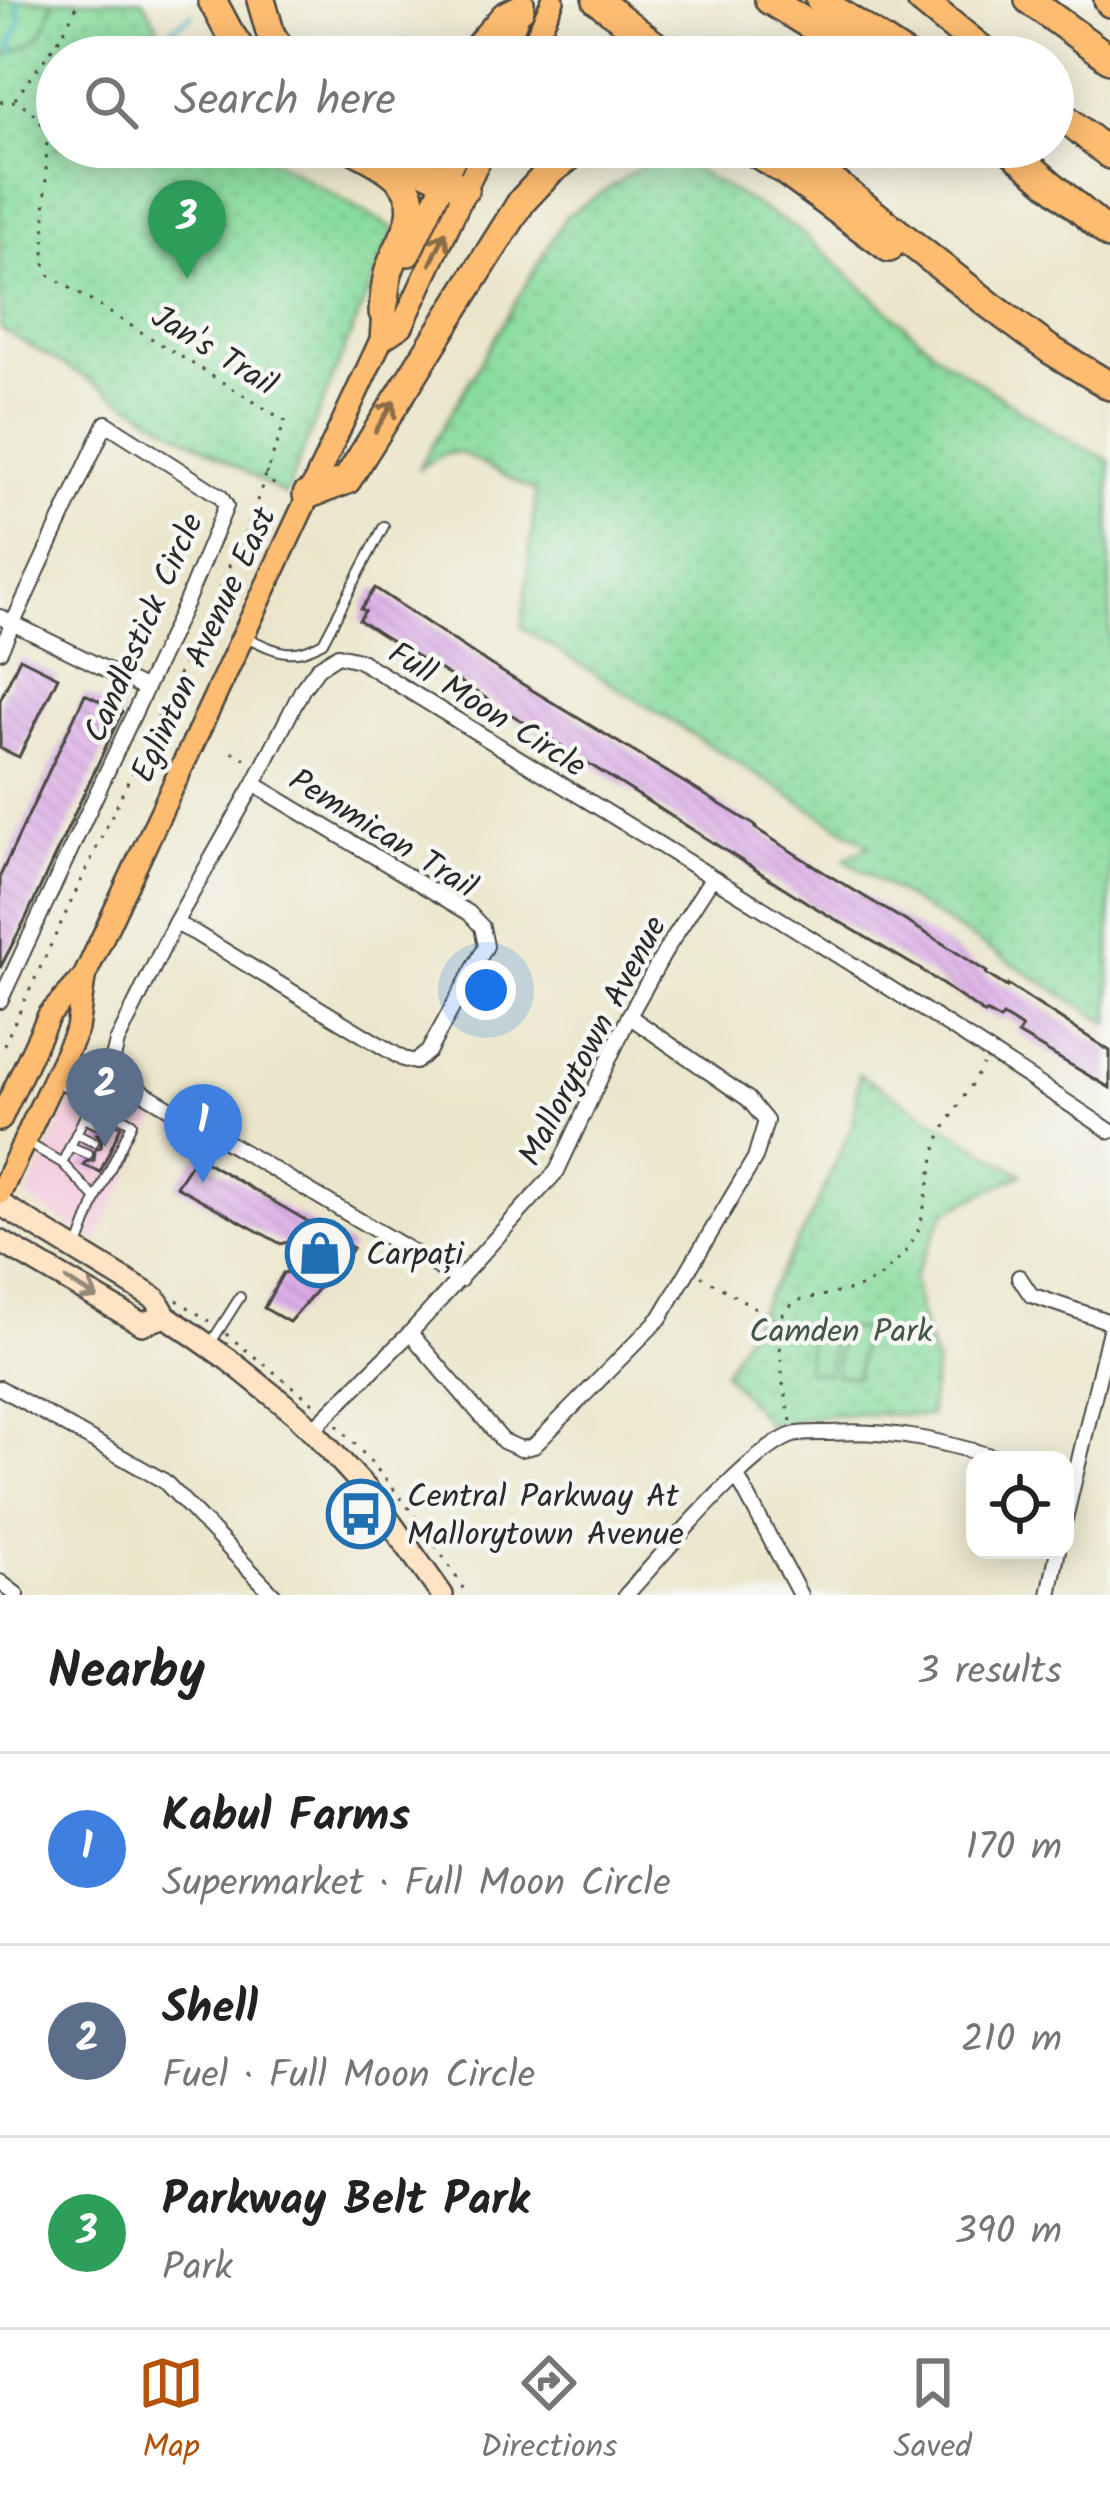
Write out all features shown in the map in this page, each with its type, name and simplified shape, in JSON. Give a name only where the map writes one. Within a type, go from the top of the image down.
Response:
[{"type":"highway","points":[[212,0],[232,36]]},
{"type":"highway","points":[[261,0],[272,36]]},
{"type":"highway","points":[[769,0],[828,36]]},
{"type":"highway","points":[[820,0],[875,36]]},
{"type":"highway","points":[[921,0],[965,36]]},
{"type":"highway","points":[[1029,0],[1110,59]]},
{"type":"highway","points":[[598,1],[643,36]]},
{"type":"highway","points":[[490,36],[505,16],[529,10]]},
{"type":"highway","points":[[1074,125],[1110,155]]},
{"type":"highway","points":[[382,326],[387,275],[412,206],[406,188],[389,168]]},
{"type":"highway","points":[[418,168],[455,185]]},
{"type":"highway","points":[[307,495],[347,480],[522,201],[554,168]]},
{"type":"highway","points":[[780,168],[1028,349],[1049,349]]},
{"type":"highway","points":[[816,168],[976,295],[1049,349],[1110,386]]},
{"type":"highway","points":[[1031,168],[1110,235]]},
{"type":"main road","points":[[529,10],[554,0]]},
{"type":"main road","name":"Eglinton Avenue East","points":[[455,185],[457,168]]},
{"type":"main road","name":"Eglinton Avenue East","points":[[0,1193],[77,1029],[84,977],[382,326],[455,185],[468,168]]},
{"type":"main road","name":"Eglinton Avenue East","points":[[0,1120],[50,1015],[84,977]]},
{"type":"street","name":"Candlestick Circle","points":[[0,651],[6,621],[106,423],[211,488],[226,506],[0,1000]]},
{"type":"street","points":[[6,621],[144,688]]},
{"type":"street","name":"Full Moon Circle","points":[[460,1280],[122,1080],[113,1058],[176,923],[303,688],[318,668],[338,655],[359,660],[991,1052],[1110,1131]]},
{"type":"street","name":"Pemmican Trail","points":[[176,923],[403,1059],[415,1062],[428,1052],[486,946],[482,927],[469,914],[254,784]]},
{"type":"street","name":"Mallorytown Avenue","points":[[312,1430],[410,1333],[557,1171],[629,1016],[712,878]]},
{"type":"street","points":[[410,1333],[503,1441],[521,1449],[534,1446],[660,1318],[755,1158],[766,1121],[748,1099],[629,1016]]},
{"type":"street","points":[[0,1204],[156,1299],[166,1316],[281,1401],[368,1491],[442,1595]]},
{"type":"street","points":[[0,1240],[142,1324],[166,1316]]},
{"type":"street","points":[[1019,1277],[1030,1295],[1110,1326],[1074,1460]]},
{"type":"street","points":[[0,1388],[164,1481],[274,1595]]},
{"type":"street","points":[[626,1595],[763,1452],[794,1435],[872,1430],[973,1451]]},
{"type":"street","points":[[737,1477],[800,1595]]},
{"type":"street","points":[[1049,1595],[1056,1559]]},
{"type":"street","points":[[0,1582],[17,1595]]},
{"type":"lane","points":[[241,635],[291,653],[305,652],[322,642],[384,526]]},
{"type":"lane","points":[[53,1080],[132,1123],[115,1152],[76,1251]]},
{"type":"lane","points":[[62,1162],[92,1101]]},
{"type":"lane","points":[[84,1118],[101,1126]]},
{"type":"lane","points":[[77,1134],[94,1142]]},
{"type":"lane","points":[[24,1141],[62,1162],[95,1199]]},
{"type":"lane","points":[[71,1147],[88,1154]]},
{"type":"lane","points":[[210,1345],[239,1297]]},
{"type":"path","points":[[62,36],[80,0]]},
{"type":"path","points":[[0,102],[14,101],[36,71]]},
{"type":"path","name":"Jan's Trail","points":[[14,101],[36,114]]},
{"type":"path","name":"Jan's Trail","points":[[46,168],[44,261],[49,275],[285,421],[266,472]]},
{"type":"path","points":[[266,472],[277,490]]},
{"type":"path","points":[[0,1053],[248,526],[266,472]]},
{"type":"path","points":[[232,752],[252,762]]},
{"type":"path","points":[[794,1435],[783,1384],[778,1321],[795,1301],[856,1289],[880,1278],[906,1252],[920,1227],[941,1133],[991,1052]]},
{"type":"path","points":[[689,1269],[778,1321]]},
{"type":"path","points":[[233,1338],[314,1403]]},
{"type":"path","points":[[340,1429],[378,1468],[467,1595]]},
{"type":"shaded area","points":[[82,1075],[158,1119],[96,1242],[27,1196]]},
{"type":"green space","points":[[0,0],[143,0],[163,36],[36,36],[36,168],[287,168],[394,229],[285,495],[0,328]]},
{"type":"green space","points":[[0,0],[52,0],[43,32],[22,48],[0,56]]},
{"type":"green space","points":[[640,168],[692,168],[797,229],[942,358],[1054,432],[1110,461],[1110,1024],[844,859],[869,845],[522,628],[536,492],[461,453],[443,454],[418,469],[566,216]]},
{"type":"green space","name":"Camden Park","points":[[859,1074],[1022,1174],[945,1212],[913,1278],[936,1364],[929,1416],[831,1415],[771,1428],[724,1372],[812,1215],[852,1127]]},
{"type":"green space","points":[[811,1324],[833,1327],[828,1374],[806,1371]]},
{"type":"green space","points":[[840,1328],[862,1330],[857,1377],[835,1375]]},
{"type":"building","points":[[375,588],[1110,1051],[1110,1088],[1018,1034],[1022,1028],[1003,1016],[1000,1020],[985,1014],[359,620]]},
{"type":"building","points":[[20,658],[58,677],[19,757],[0,748],[0,700]]},
{"type":"building","points":[[85,694],[122,712],[0,968],[0,876]]},
{"type":"building","points":[[105,1119],[121,1126],[100,1172],[83,1165],[94,1160],[95,1150],[101,1147],[97,1134],[105,1133],[109,1126]]},
{"type":"building","points":[[196,1156],[353,1248],[289,1322],[264,1308],[283,1273],[299,1271],[320,1233],[281,1244],[176,1186]]},
{"type":"waterway","points":[[15,52],[10,46],[20,21],[18,0]]},
{"type":"waterway","points":[[169,36],[193,14]]},
{"type":"place","name":"Parkway Belt Park","points":[[187,279]]},
{"type":"place","name":"Shell","points":[[105,1147]]},
{"type":"place","name":"Kabul Farms","points":[[203,1183]]},
{"type":"place","name":"Carpați","points":[[320,1253]]},
{"type":"place","name":"Central Parkway At Mallorytown Avenue","points":[[361,1514]]}]
